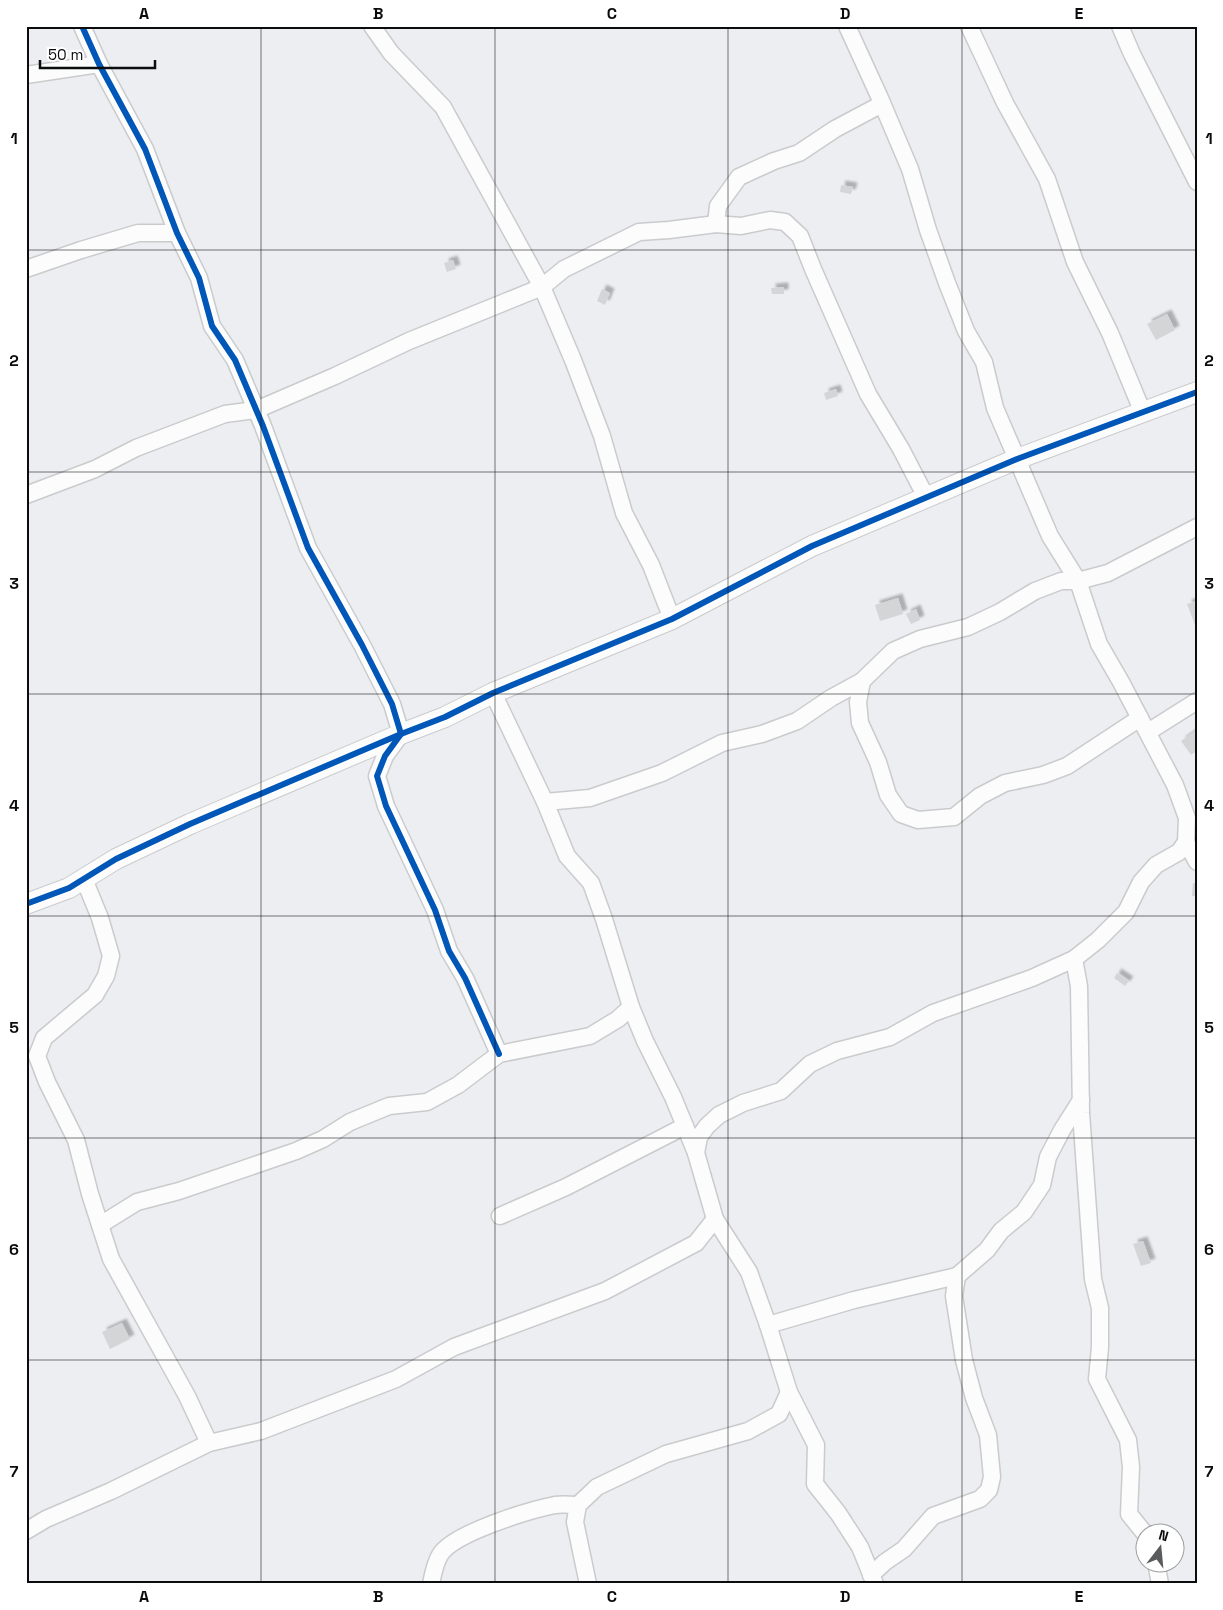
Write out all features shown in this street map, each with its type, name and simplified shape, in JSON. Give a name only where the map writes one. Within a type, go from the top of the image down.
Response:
[{"type":"street","points":[[82,26],[99,64],[145,149],[177,233],[199,278],[212,326],[235,360],[308,548],[362,645],[392,704],[401,734]]},
{"type":"street","points":[[372,26],[391,54],[443,108],[542,287],[602,436],[624,513],[651,565],[672,619]]},
{"type":"street","points":[[847,26],[910,169],[928,230],[966,331],[984,362],[995,408],[1050,536],[1078,581],[1099,644],[1175,784],[1187,818],[1186,842],[1197,862]]},
{"type":"street","points":[[969,26],[1005,103],[1047,179],[1075,262],[1110,333],[1143,412]]},
{"type":"street","points":[[1120,26],[1132,54],[1197,182]]},
{"type":"street","points":[[26,75],[99,64]]},
{"type":"street","points":[[716,224],[718,206],[740,177],[774,161],[799,153],[835,129],[882,104]]},
{"type":"street","points":[[26,495],[95,469],[136,448],[225,414],[256,410],[335,376],[409,340],[542,287],[564,269],[639,232],[716,224],[741,226],[770,220],[786,222],[800,236],[812,269],[868,394],[901,449],[926,497]]},
{"type":"street","points":[[26,270],[81,250],[138,233],[177,233]]},
{"type":"street","points":[[26,904],[69,888],[116,859],[190,824],[445,717],[493,692],[672,619],[812,546],[1017,458],[1143,412],[1194,399]]},
{"type":"street","points":[[545,802],[590,798],[662,773],[722,744],[762,734],[797,721],[831,698],[862,681],[893,651],[920,639],[968,627],[1060,581],[1078,581],[1108,573],[1197,527]]},
{"type":"street","points":[[862,681],[858,702],[860,723],[878,762],[888,795],[901,814],[918,820],[954,817],[980,796],[1005,783],[1043,775],[1067,766],[1144,725],[1197,701]]},
{"type":"street","points":[[493,692],[545,802],[567,856],[591,883],[631,1007],[645,1041],[674,1097],[696,1152],[715,1219],[749,1272],[789,1392],[816,1445],[815,1484],[838,1513],[860,1547],[873,1579]]},
{"type":"street","points":[[401,734],[385,756],[376,776],[386,806],[435,910],[449,951],[466,978],[499,1054]]},
{"type":"street","points":[[696,1152],[699,1137],[719,1115],[743,1103],[781,1091],[810,1064],[837,1051],[890,1037],[933,1013],[1032,978],[1074,959],[1098,940],[1126,912],[1141,882],[1156,865],[1179,852],[1186,842]]},
{"type":"street","points":[[84,879],[100,918],[111,956],[106,976],[95,995],[34,1048],[47,1082],[76,1140],[111,1259],[187,1396],[209,1443]]},
{"type":"street","points":[[1074,959],[1079,986],[1081,1100],[1093,1279],[1100,1308],[1100,1347],[1097,1379],[1128,1440],[1131,1468],[1129,1514],[1136,1523]]},
{"type":"street","points":[[100,1225],[137,1202],[178,1191],[296,1151],[350,1122],[388,1106],[427,1102],[458,1085],[499,1054],[590,1036],[618,1019],[631,1007]]},
{"type":"street","points":[[768,1326],[854,1300],[957,1276],[987,1250],[1001,1231],[1024,1212],[1042,1185],[1048,1157],[1081,1100]]},
{"type":"street","points":[[500,1216],[566,1187],[685,1126]]},
{"type":"street","points":[[26,1531],[46,1519],[110,1491],[209,1443],[261,1431],[396,1379],[454,1347],[606,1291],[696,1243],[715,1219]]},
{"type":"street","points":[[873,1579],[885,1562],[904,1549],[932,1516],[980,1499],[989,1490],[992,1477],[988,1435],[974,1398],[964,1360],[954,1296],[957,1276]]},
{"type":"street","points":[[431,1584],[441,1553],[460,1538],[516,1516],[557,1505],[578,1504],[598,1487],[666,1454],[748,1431],[779,1414],[789,1392]]},
{"type":"street","points":[[578,1504],[575,1522],[588,1584]]},
{"type":"building","points":[[841,185],[853,187],[851,194],[840,192]]},
{"type":"building","points":[[453,260],[456,269],[447,272],[444,263]]},
{"type":"building","points":[[784,287],[784,294],[772,294],[771,288]]},
{"type":"building","points":[[602,289],[610,293],[605,305],[597,301]]},
{"type":"building","points":[[1167,314],[1175,330],[1156,340],[1147,324]]},
{"type":"building","points":[[836,389],[838,396],[826,400],[824,393]]},
{"type":"building","points":[[898,598],[903,614],[880,621],[875,605]]},
{"type":"building","points":[[1197,601],[1197,624],[1195,625],[1187,604]]},
{"type":"building","points":[[916,609],[920,620],[911,624],[906,614]]},
{"type":"building","points":[[1197,730],[1197,751],[1191,755],[1181,741]]},
{"type":"building","points":[[1193,883],[1197,884],[1197,896],[1192,896]]},
{"type":"building","points":[[1117,973],[1129,981],[1125,986],[1114,978]]},
{"type":"building","points":[[1143,1241],[1151,1263],[1141,1266],[1133,1244]]},
{"type":"building","points":[[122,1323],[130,1339],[110,1349],[102,1332]]},
{"type":"cycle path","points":[[82,26],[99,64],[145,149],[177,233],[199,278],[212,326],[235,360],[263,426],[308,548],[362,645],[392,704],[401,734],[385,756],[377,776],[386,806],[435,910],[449,951],[465,978],[499,1054]]},
{"type":"cycle path","points":[[26,904],[69,888],[116,859],[190,824],[445,717],[493,693],[672,619],[812,546],[1017,459],[1197,392]]}]
